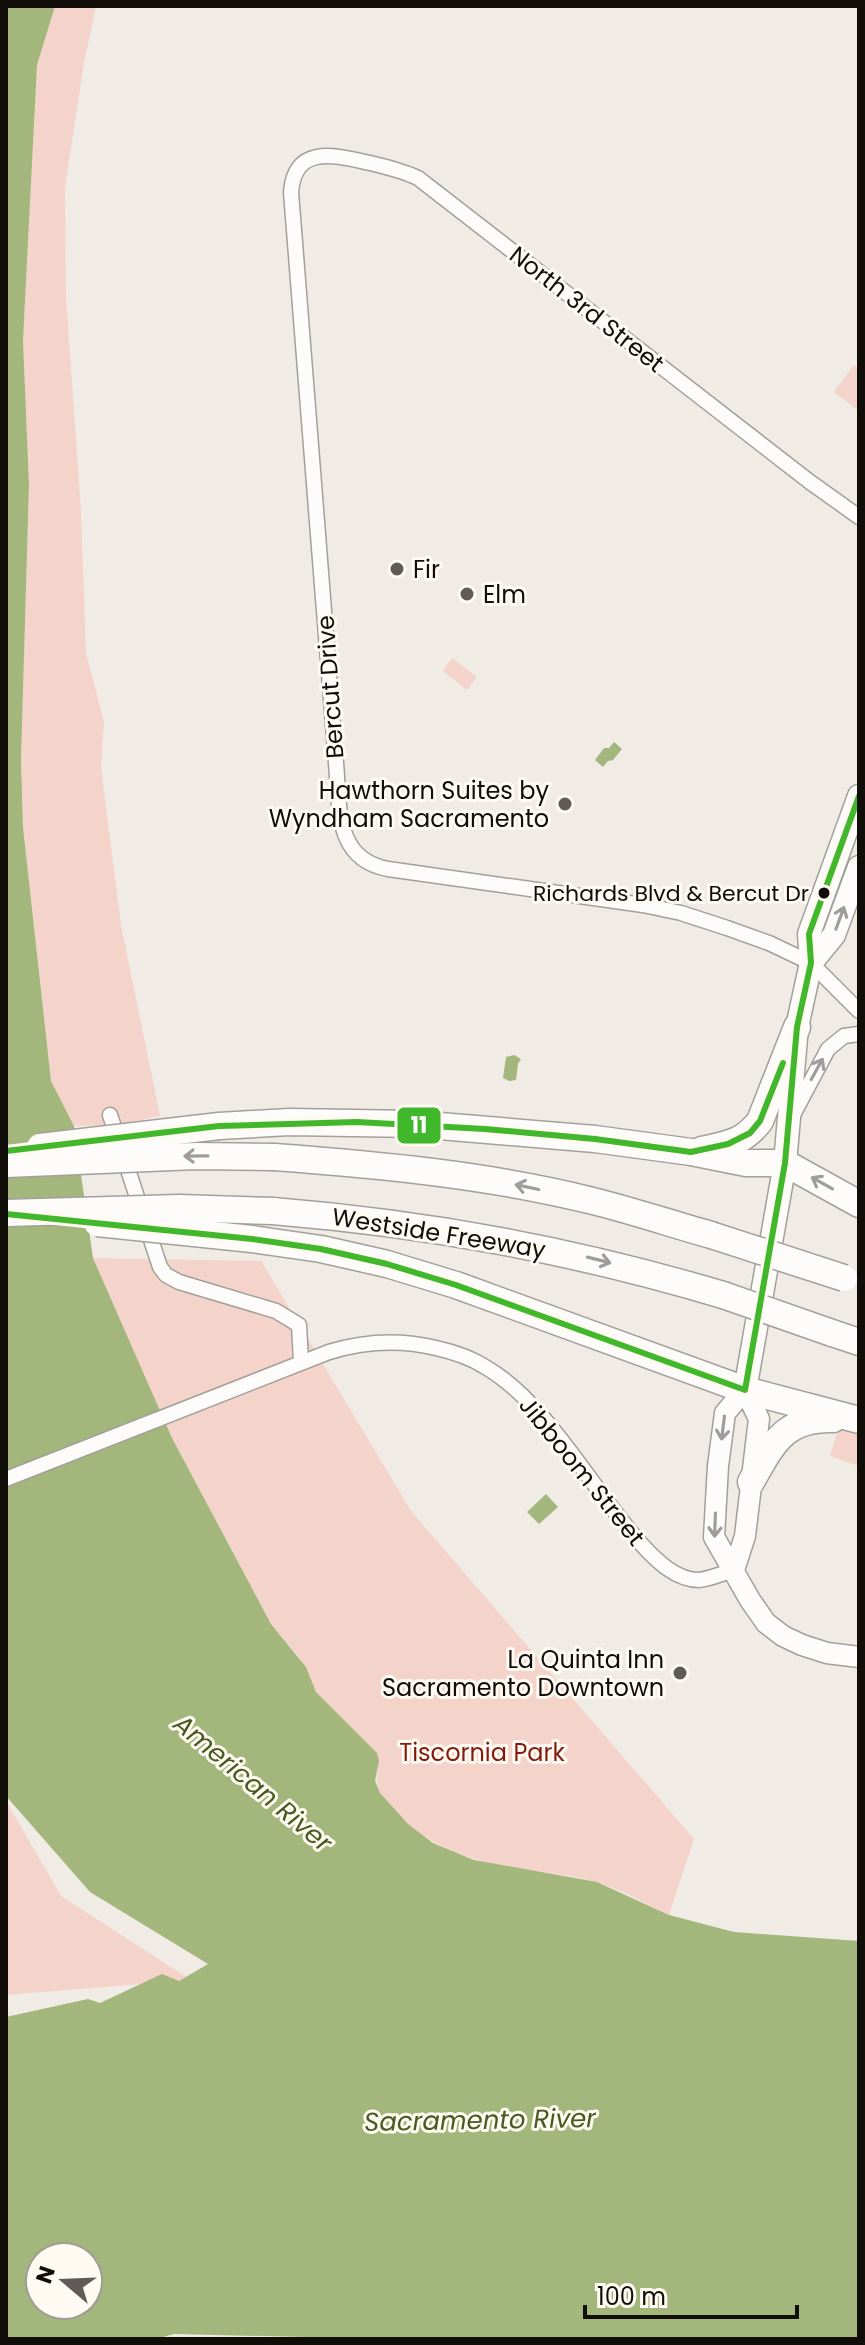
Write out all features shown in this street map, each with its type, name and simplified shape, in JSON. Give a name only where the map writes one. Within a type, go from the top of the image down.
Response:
[{"type":"highway","points":[[691,1152],[728,1144],[750,1133],[760,1121],[797,1027]]},
{"type":"highway","points":[[6,1151],[219,1126],[303,1122],[416,1124],[595,1139],[746,1163],[785,1163],[859,1204]]},
{"type":"highway","points":[[6,1164],[196,1156],[274,1157],[405,1169],[593,1201],[852,1281]]},
{"type":"highway","name":"Westside Freeway","points":[[6,1214],[179,1208],[273,1211],[394,1223],[514,1242],[639,1270],[859,1342]]},
{"type":"highway","points":[[6,1214],[252,1239],[321,1249],[374,1261],[456,1285],[745,1390],[856,1420]]},
{"type":"highway","points":[[751,1482],[768,1450],[786,1431],[811,1418],[856,1420]]},
{"type":"main road","points":[[745,1390],[785,1163],[797,1027],[811,963],[809,934],[859,796]]},
{"type":"main road","points":[[811,963],[834,935],[859,867]]},
{"type":"street","name":"North 3rd Street","points":[[297,170],[321,155],[399,170],[418,178],[859,517]]},
{"type":"street","name":"Bercut Drive","points":[[297,170],[291,192],[339,795],[347,841],[361,857],[379,868],[663,908],[769,943],[811,963],[859,1011]]},
{"type":"street","points":[[790,1121],[828,1049],[844,1036],[859,1034]]},
{"type":"street","points":[[110,1115],[155,1255],[166,1275],[289,1318],[291,1330],[300,1338],[301,1361]]},
{"type":"street","name":"Jibboom Street","points":[[6,1479],[301,1361],[355,1344],[423,1345],[467,1358],[488,1368],[512,1387],[537,1411],[636,1538],[661,1565],[698,1580],[734,1570]]},
{"type":"street","points":[[734,1570],[745,1536],[759,1419],[745,1390],[725,1413],[714,1537],[766,1623],[802,1645],[827,1653],[859,1657]]},
{"type":"green space","points":[[55,6],[96,6],[65,187],[66,297],[81,511],[86,653],[104,722],[101,768],[121,925],[160,1116],[114,1125],[74,1126],[51,1081],[23,826],[21,760],[29,484],[23,341],[37,65]]},
{"type":"green space","points":[[854,365],[859,368],[859,411],[834,392]]},
{"type":"green space","points":[[452,658],[477,677],[467,690],[443,671]]},
{"type":"green space","name":"Tiscornia Park","points":[[93,1258],[261,1261],[411,1511],[694,1839],[669,1915],[596,1882],[503,1866],[463,1855],[426,1837],[394,1811],[378,1789],[377,1753],[316,1692],[299,1657],[271,1624],[172,1438]]},
{"type":"green space","points":[[838,1429],[859,1435],[859,1466],[830,1456]]},
{"type":"green space","points":[[6,1801],[61,1896],[191,1980],[6,1995]]},
{"type":"water","points":[[6,6],[55,6],[37,65],[23,341],[29,484],[21,760],[23,827],[51,1081],[74,1126],[93,1258],[172,1438],[271,1624],[306,1667],[316,1692],[377,1753],[379,1761],[375,1781],[380,1793],[408,1824],[433,1843],[474,1860],[597,1882],[669,1915],[734,1932],[859,1941],[859,2339],[392,2339],[174,2334],[156,2339],[6,2339],[6,2017],[88,1999],[100,2003],[162,1974],[179,1981],[208,1964],[90,1892],[6,1796]]},
{"type":"water","points":[[614,742],[622,749],[603,767],[595,760],[604,748],[609,748]]},
{"type":"water","points":[[514,1055],[521,1059],[516,1080],[509,1081],[503,1078],[506,1057]]},
{"type":"water","points":[[546,1494],[558,1507],[539,1524],[527,1512]]},
{"type":"transit line","name":"11","points":[[6,1214],[252,1239],[321,1249],[387,1264],[456,1285],[745,1390],[785,1163],[797,1027],[811,963],[809,934],[859,796]]},
{"type":"transit line","name":"11","points":[[6,1151],[219,1126],[357,1122],[485,1129],[691,1152],[728,1144],[750,1133],[760,1121],[783,1063]]},
{"type":"place","name":"Fir","points":[[397,569]]},
{"type":"place","name":"Elm","points":[[467,594]]},
{"type":"place","name":"Hawthorn Suites by Wyndham Sacramento","points":[[565,804]]},
{"type":"place","name":"Richards Blvd & Bercut Dr","points":[[824,893]]},
{"type":"place","name":"La Quinta Inn Sacramento Downtown","points":[[680,1673]]},
{"type":"water label","name":"American River","points":[[253,1783]]},
{"type":"water label","name":"Sacramento River","points":[[480,2120]]}]
